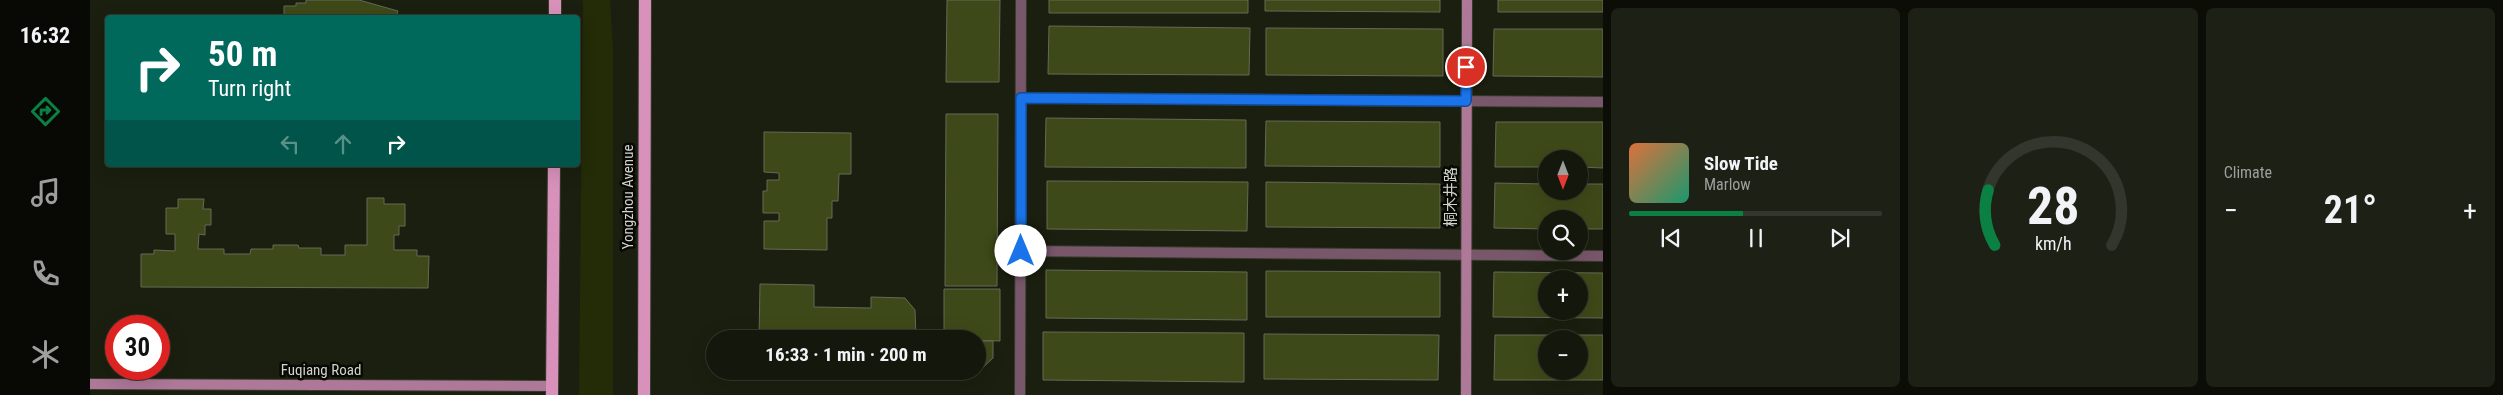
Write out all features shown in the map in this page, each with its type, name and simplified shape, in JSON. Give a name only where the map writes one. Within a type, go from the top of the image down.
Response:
[{"type":"main road","points":[[555,0],[555,15]]},
{"type":"main road","name":"Yongzhou Avenue","points":[[644,0],[644,395]]},
{"type":"main road","points":[[552,390],[554,167]]},
{"type":"street","points":[[1020,395],[1021,0]]},
{"type":"street","name":"桐木井路","points":[[1466,395],[1467,0]]},
{"type":"street","points":[[1021,98],[1603,102]]},
{"type":"street","points":[[1021,251],[1603,256]]},
{"type":"street","name":"Fuqiang Road","points":[[90,384],[552,390]]},
{"type":"green space","points":[[583,0],[610,0],[613,49],[613,395],[579,395]]},
{"type":"building","points":[[306,0],[359,0],[398,11],[397,15],[284,15],[284,6],[296,6],[296,3],[306,3]]},
{"type":"building","points":[[947,0],[1000,0],[999,82],[946,82]]},
{"type":"building","points":[[1049,0],[1248,0],[1248,13],[1049,13]]},
{"type":"building","points":[[1265,0],[1440,0],[1440,12],[1265,11]]},
{"type":"building","points":[[1498,0],[1603,0],[1603,12],[1498,12]]},
{"type":"building","points":[[1049,26],[1250,28],[1249,75],[1048,74]]},
{"type":"building","points":[[1266,28],[1443,29],[1443,76],[1266,75]]},
{"type":"building","points":[[1494,29],[1603,29],[1603,77],[1493,76]]},
{"type":"building","points":[[946,114],[998,114],[997,286],[945,286]]},
{"type":"building","points":[[1046,118],[1246,120],[1246,168],[1045,167]]},
{"type":"building","points":[[1266,121],[1440,122],[1440,167],[1265,166]]},
{"type":"building","points":[[1496,122],[1603,122],[1603,168],[1588,167],[1588,150],[1538,150],[1538,167],[1495,167]]},
{"type":"building","points":[[764,132],[851,133],[851,174],[839,174],[838,201],[832,201],[832,218],[827,218],[827,250],[764,249],[764,221],[779,221],[779,213],[763,213],[763,191],[767,191],[767,180],[779,180],[779,173],[764,172]]},
{"type":"building","points":[[1047,181],[1248,182],[1247,231],[1047,229]]},
{"type":"building","points":[[1266,182],[1440,184],[1440,228],[1266,227]]},
{"type":"building","points":[[1495,183],[1538,184],[1538,200],[1588,200],[1588,184],[1603,184],[1603,229],[1588,229],[1588,210],[1538,210],[1538,229],[1494,228]]},
{"type":"building","points":[[367,198],[384,198],[384,204],[405,204],[405,226],[399,226],[399,235],[394,235],[394,250],[417,250],[417,256],[429,256],[428,288],[141,287],[141,254],[154,254],[154,250],[175,251],[175,234],[166,234],[166,208],[178,208],[178,199],[204,199],[203,209],[211,209],[211,225],[205,225],[205,235],[199,234],[198,249],[224,249],[224,254],[250,254],[251,249],[273,249],[273,245],[298,245],[299,248],[321,248],[321,255],[345,255],[345,245],[367,245]]},
{"type":"building","points":[[1046,270],[1247,272],[1247,320],[1046,318]]},
{"type":"building","points":[[1266,271],[1440,272],[1440,317],[1266,317]]},
{"type":"building","points":[[1494,272],[1538,272],[1538,317],[1493,317]]},
{"type":"building","points":[[1588,273],[1603,273],[1603,318],[1588,318]]},
{"type":"building","points":[[760,284],[814,285],[814,307],[871,308],[871,297],[905,298],[915,310],[916,330],[759,330]]},
{"type":"building","points":[[944,289],[1000,289],[1000,341],[986,340],[986,330],[944,330]]},
{"type":"building","points":[[1043,332],[1244,333],[1244,382],[1043,380]]},
{"type":"building","points":[[1264,334],[1439,335],[1438,380],[1264,379]]},
{"type":"building","points":[[1495,335],[1538,335],[1538,380],[1494,380]]},
{"type":"building","points":[[1588,335],[1603,335],[1603,380],[1588,380]]},
{"type":"building","points":[[986,341],[993,341],[993,358],[986,365]]},
{"type":"route","points":[[1021,251],[1021,98],[1466,101],[1466,67]]}]
